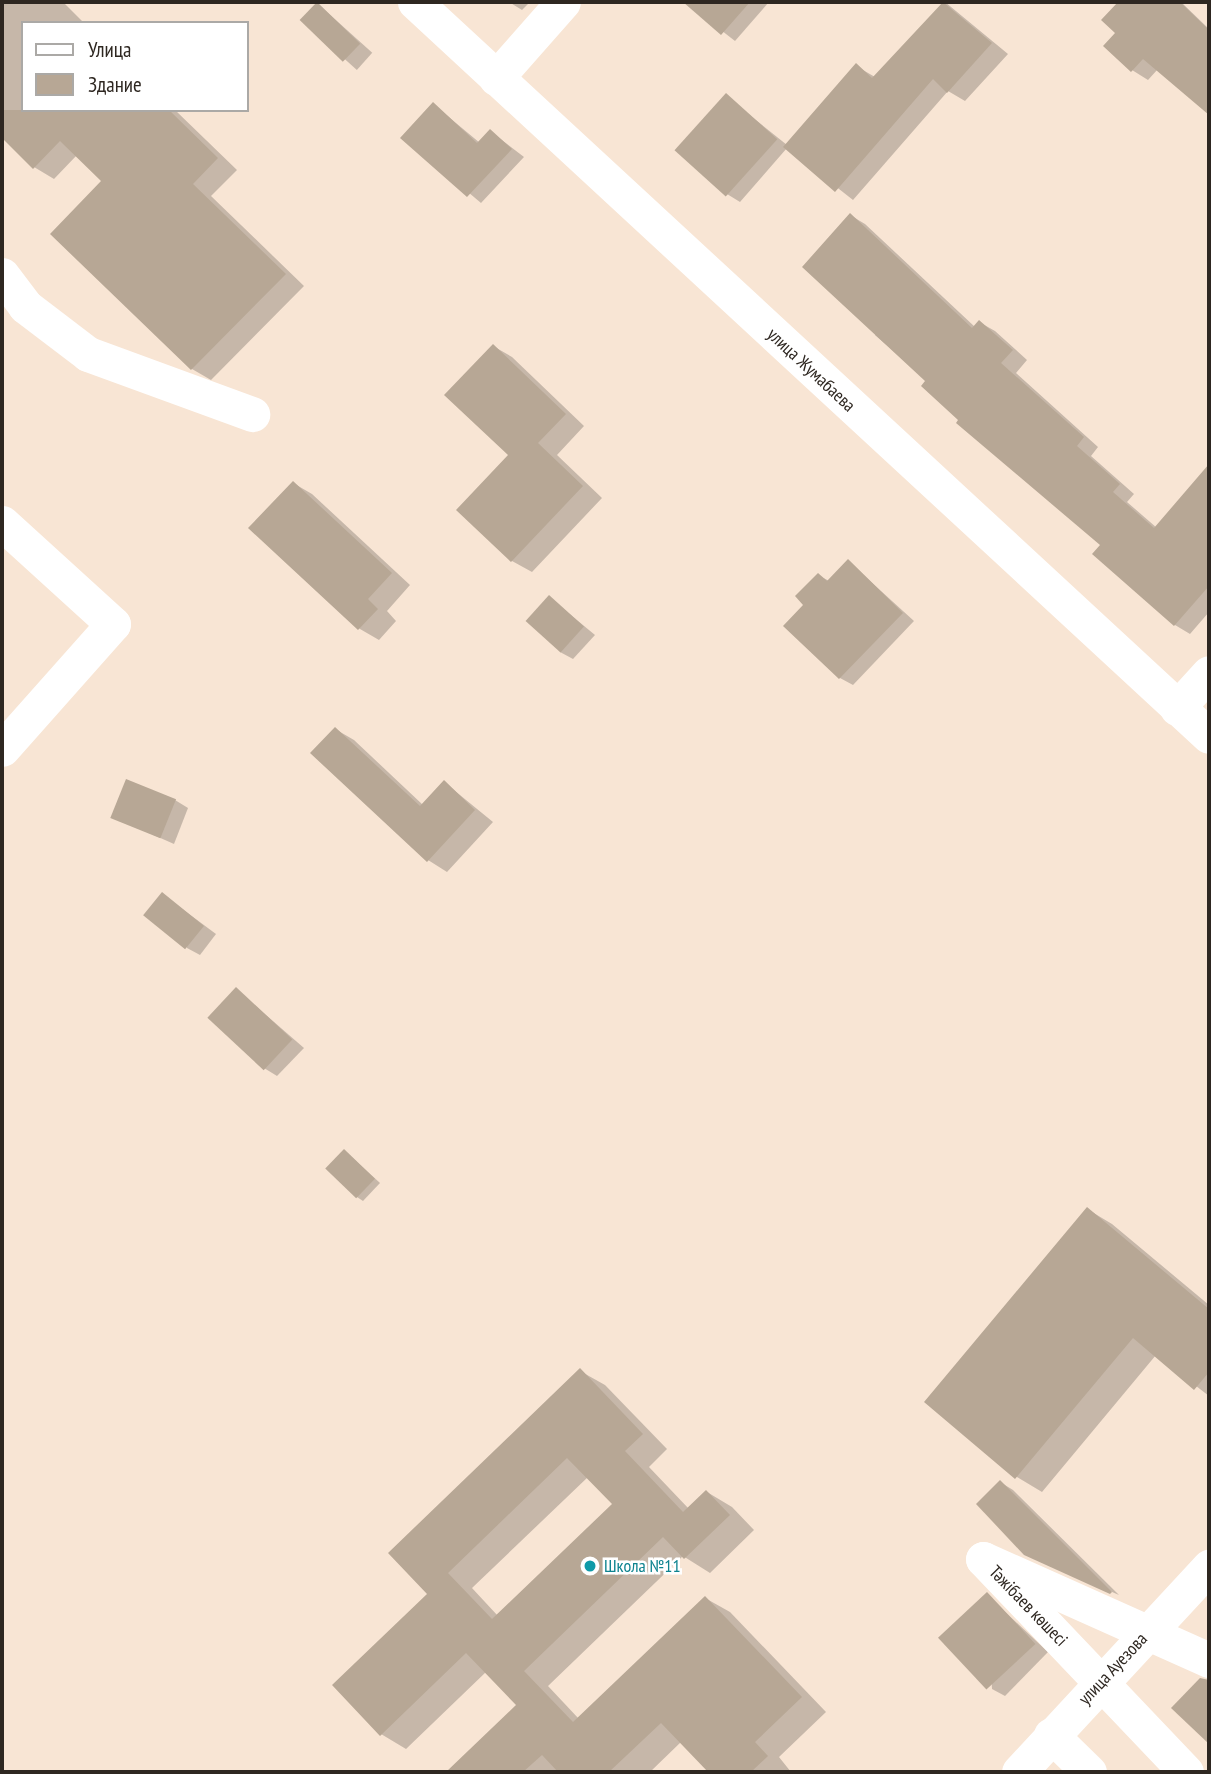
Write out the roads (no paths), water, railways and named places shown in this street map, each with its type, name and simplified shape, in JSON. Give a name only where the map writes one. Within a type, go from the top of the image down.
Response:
[{"type":"street","name":"улица Жумабаева","points":[[415,2],[1209,736]]},
{"type":"street","points":[[496,78],[563,2]]},
{"type":"street","points":[[2,275],[25,306],[88,354],[252,414]]},
{"type":"street","points":[[2,523],[113,624],[2,749]]},
{"type":"street","points":[[1177,708],[1209,673]]},
{"type":"street","name":"Тәжібаев көшесі","points":[[1186,1772],[983,1559],[1209,1660]]},
{"type":"street","name":"улица Ауезова","points":[[1019,1772],[1209,1567]]},
{"type":"street","points":[[1051,1735],[1089,1772]]},
{"type":"place","name":"Школа №11","points":[[590,1566]]}]
